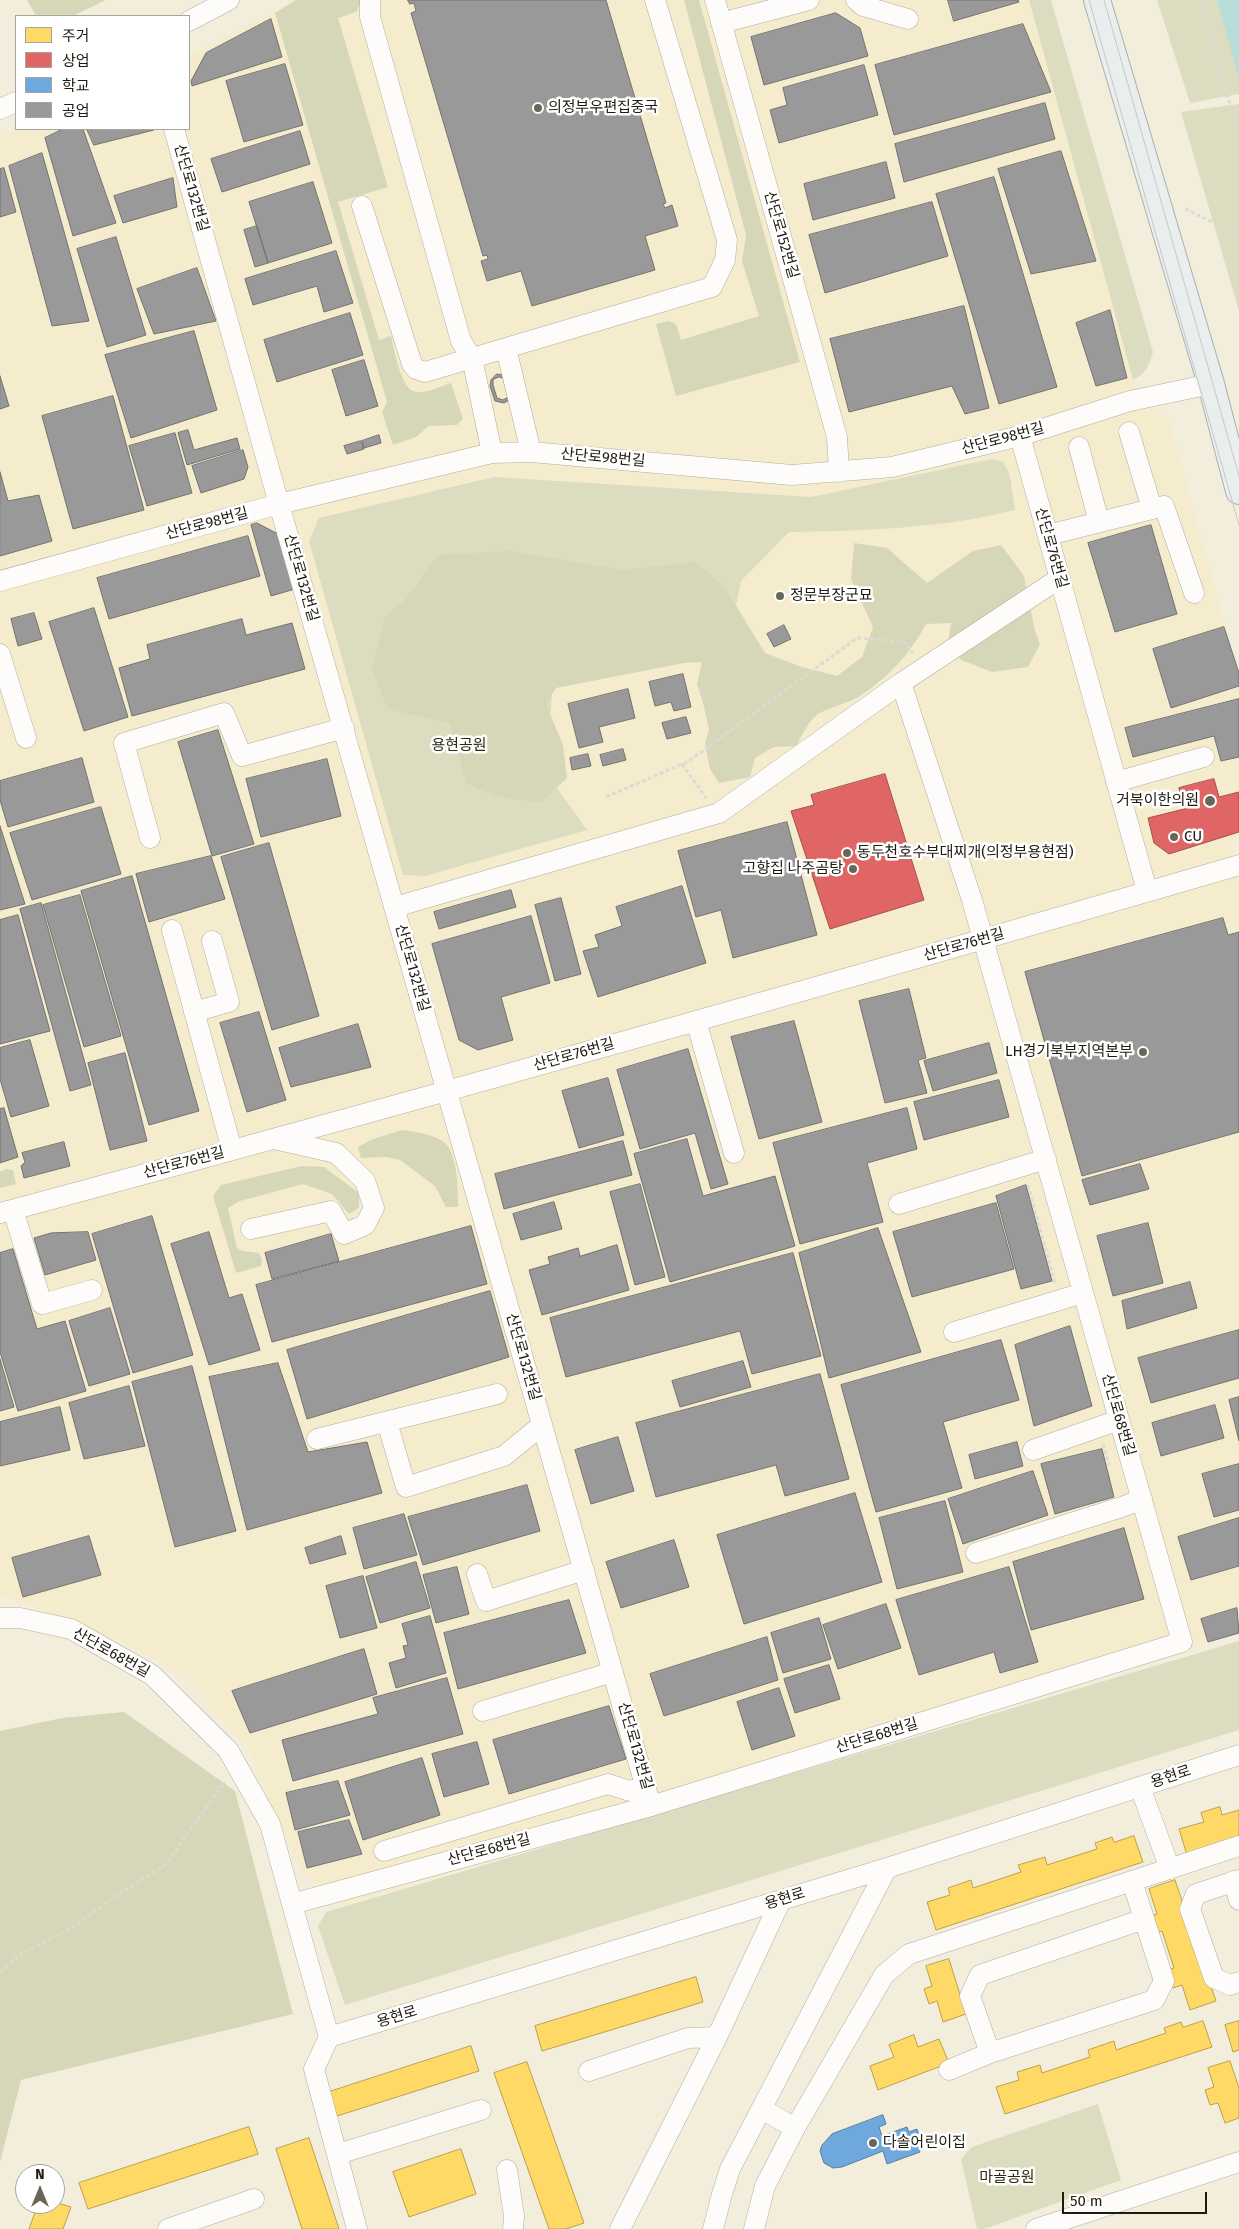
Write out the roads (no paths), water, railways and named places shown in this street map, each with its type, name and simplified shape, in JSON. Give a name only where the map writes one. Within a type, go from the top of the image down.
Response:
[{"type":"main road","points":[[1097,0],[1211,384],[1239,491]]},
{"type":"street","points":[[190,20],[229,0]]},
{"type":"street","points":[[370,0],[370,17],[461,341],[472,358],[492,453]]},
{"type":"street","points":[[362,206],[412,364],[416,369],[425,372],[712,287],[725,260],[727,240],[655,0]]},
{"type":"street","name":"산단로152번길","points":[[715,0],[837,437],[839,472]]},
{"type":"street","points":[[721,23],[809,0]]},
{"type":"street","points":[[856,0],[863,6],[908,19]]},
{"type":"street","points":[[0,109],[15,102]]},
{"type":"street","name":"산단로132번길","points":[[174,130],[279,504],[649,1797]]},
{"type":"street","points":[[506,348],[531,452]]},
{"type":"street","name":"산단로98번길","points":[[0,581],[279,504],[492,453],[531,452],[792,474],[892,467],[1020,436],[1130,401],[1211,384]]},
{"type":"street","points":[[1129,432],[1152,509]]},
{"type":"street","name":"산단로76번길","points":[[1020,436],[1147,892]]},
{"type":"street","points":[[1079,447],[1099,522]]},
{"type":"street","points":[[1048,535],[1164,506],[1194,593]]},
{"type":"street","points":[[395,907],[719,813],[901,683],[1060,578]]},
{"type":"street","points":[[0,654],[26,738]]},
{"type":"street","name":"산단로68번길","points":[[0,1618],[20,1618],[71,1630],[152,1675],[228,1750],[270,1824],[292,1904],[649,1797],[1182,1642],[984,939],[901,683]]},
{"type":"street","points":[[150,838],[124,743],[224,713],[242,756],[344,728]]},
{"type":"street","points":[[1116,782],[1204,756]]},
{"type":"street","name":"산단로76번길","points":[[7,1212],[696,1021],[1239,864]]},
{"type":"street","points":[[172,930],[232,1150]]},
{"type":"street","points":[[194,1012],[229,1002],[212,941]]},
{"type":"street","points":[[696,1021],[734,1154]]},
{"type":"street","points":[[251,1229],[331,1211],[344,1234],[365,1226],[374,1208],[366,1181],[336,1154],[272,1139]]},
{"type":"street","points":[[899,1204],[1046,1159]]},
{"type":"street","points":[[7,1212],[42,1304],[92,1290]]},
{"type":"street","points":[[954,1332],[1084,1293]]},
{"type":"street","points":[[317,1439],[497,1394]]},
{"type":"street","points":[[1032,1450],[1119,1420]]},
{"type":"street","points":[[387,1422],[406,1487],[504,1456],[542,1424]]},
{"type":"street","points":[[976,1553],[1122,1508],[1142,1499]]},
{"type":"street","points":[[477,1574],[486,1601],[584,1570]]},
{"type":"street","points":[[483,1711],[613,1672]]},
{"type":"street","name":"용현로","points":[[329,2037],[887,1868],[1239,1755]]},
{"type":"street","points":[[384,1851],[608,1784],[649,1797]]},
{"type":"street","points":[[1140,1787],[1170,1869]]},
{"type":"street","points":[[754,2229],[765,2186],[796,2128],[884,1975],[909,1954],[1239,1846]]},
{"type":"street","points":[[713,2229],[730,2169],[887,1868]]},
{"type":"street","points":[[950,2070],[990,2054],[1154,2000],[1164,1980],[1132,1882]]},
{"type":"street","points":[[1237,1887],[1196,1894],[1190,1909],[1214,1978],[1230,1985],[1239,1982]]},
{"type":"street","points":[[620,2229],[717,2037],[781,1900]]},
{"type":"street","points":[[292,1904],[329,2037],[314,2069],[358,2229]]},
{"type":"street","points":[[990,2054],[970,1996],[980,1975],[1144,1919]]},
{"type":"street","points":[[589,2071],[688,2038],[717,2037]]},
{"type":"street","points":[[762,2109],[796,2128]]},
{"type":"street","points":[[338,2154],[481,2110]]},
{"type":"street","points":[[1036,2229],[1239,2162]]},
{"type":"street","points":[[507,2170],[514,2216],[513,2229]]},
{"type":"street","points":[[168,2229],[254,2199]]},
{"type":"water","points":[[1217,0],[1239,0],[1239,79]]},
{"type":"tram line","points":[[1089,0],[1239,525]]},
{"type":"tram line","points":[[1104,0],[1239,476]]},
{"type":"place","name":"의정부우편집중국","points":[[538,108]]},
{"type":"place","name":"정문부장군묘","points":[[780,596]]},
{"type":"place","name":"거북이한의원","points":[[1210,801]]},
{"type":"place","name":"CU","points":[[1174,837]]},
{"type":"place","name":"동두천호수부대찌개(의정부용현점)","points":[[847,853]]},
{"type":"place","name":"고향집 나주곰탕","points":[[853,869]]},
{"type":"place","name":"LH경기북부지역본부","points":[[1143,1052]]},
{"type":"place","name":"다솔어린이집","points":[[873,2143]]},
{"type":"park label","name":"용현공원","points":[[459,746]]},
{"type":"park label","name":"마골공원","points":[[1007,2178]]}]
